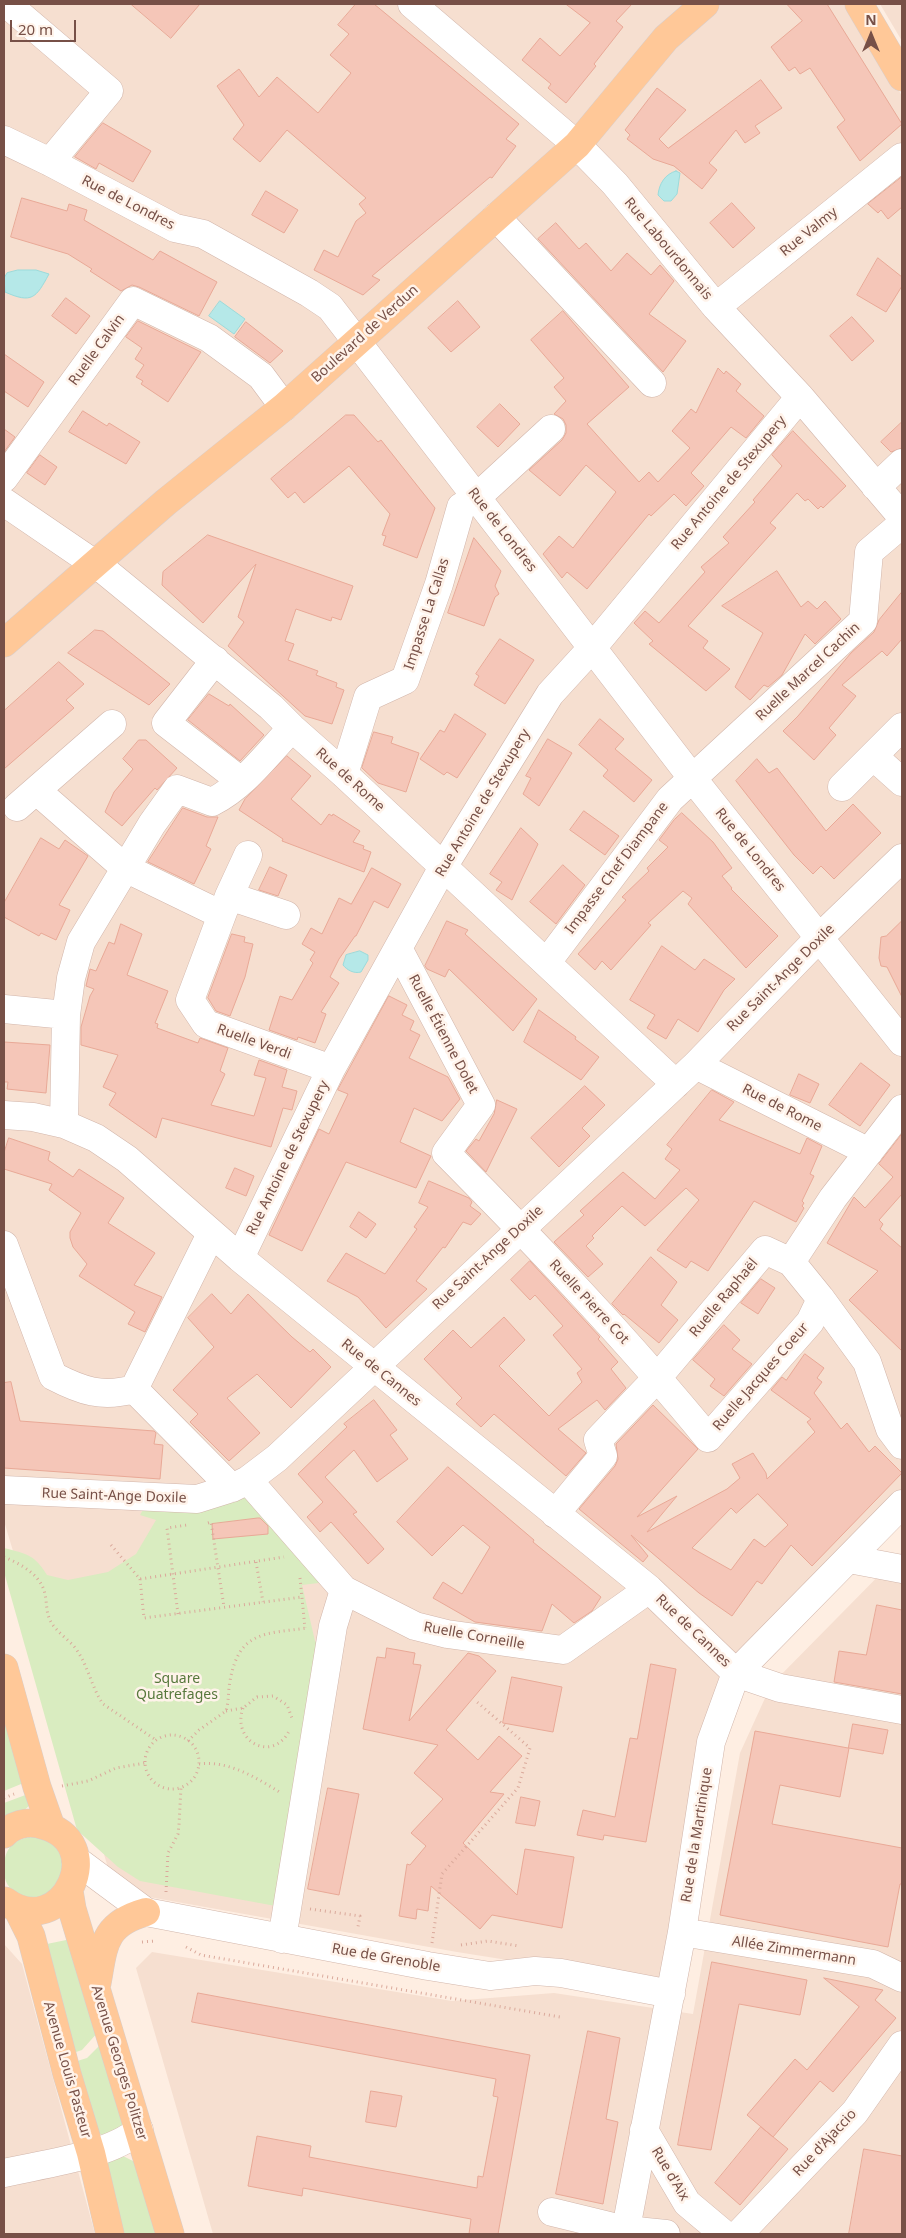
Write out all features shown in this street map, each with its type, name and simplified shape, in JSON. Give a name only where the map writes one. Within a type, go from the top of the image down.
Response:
[{"type":"main road","name":"Boulevard de Verdun","points":[[4,643],[166,502],[284,406],[577,145],[666,38],[705,4]]},
{"type":"main road","points":[[859,4],[902,77]]},
{"type":"main road","points":[[4,1668],[37,1787],[51,1827]]},
{"type":"main road","points":[[4,1834],[21,1824],[36,1823],[51,1827]]},
{"type":"main road","name":"Avenue Georges Politzer","points":[[51,1827],[68,1840],[73,1878],[72,1909],[170,2234]]},
{"type":"main road","points":[[10,1904],[31,1911],[46,1909],[59,1902],[73,1878]]},
{"type":"main road","points":[[96,1987],[104,1944],[112,1929],[153,1903]]},
{"type":"main road","name":"Avenue Louis Pasteur","points":[[10,1904],[31,1936],[67,2074],[91,2153],[110,2234]]},
{"type":"street","points":[[7,4],[109,91],[50,162]]},
{"type":"street","name":"Rue Labourdonnais","points":[[412,4],[577,145],[615,184],[716,307],[800,397],[902,517]]},
{"type":"street","name":"Rue de Londres","points":[[5,143],[50,162],[175,228],[203,234],[309,293],[330,307],[692,779],[902,1042]]},
{"type":"street","name":"Rue Valmy","points":[[716,307],[902,157]]},
{"type":"street","points":[[496,217],[652,383]]},
{"type":"street","name":"Ruelle Calvin","points":[[4,478],[133,301],[209,338],[261,376],[284,406]]},
{"type":"street","name":"Rue Antoine de Stexupery","points":[[240,1258],[331,1069],[443,867],[550,694],[592,648],[800,397]]},
{"type":"street","name":"Impasse La Callas","points":[[344,774],[368,697],[406,680],[439,584],[461,507],[476,498],[551,430]]},
{"type":"street","points":[[876,486],[902,463]]},
{"type":"street","name":"Rue de Rome","points":[[4,502],[94,564],[271,707],[676,1084]]},
{"type":"street","name":"Ruelle Marcel Cachin","points":[[692,779],[863,621],[869,552],[902,524]]},
{"type":"street","points":[[214,660],[166,723],[241,781]]},
{"type":"street","points":[[112,724],[15,802],[125,868],[225,905],[286,915]]},
{"type":"street","points":[[842,787],[902,727]]},
{"type":"street","points":[[64,1124],[66,1015],[71,978],[81,942],[152,824],[177,789],[212,802],[224,796],[292,728]]},
{"type":"street","points":[[873,756],[902,782]]},
{"type":"street","name":"Impasse Chef Diampane","points":[[547,962],[670,799],[692,779]]},
{"type":"street","name":"Ruelle Verdi","points":[[248,855],[225,905],[190,1000],[206,1024],[331,1069]]},
{"type":"street","name":"Rue Saint-Ange Doxile","points":[[4,1490],[197,1499],[240,1484],[277,1458],[520,1228],[696,1065],[820,937],[902,858]]},
{"type":"street","name":"Ruelle Étienne Dolet","points":[[398,950],[481,1105],[446,1153],[520,1228]]},
{"type":"street","points":[[4,1009],[66,1015]]},
{"type":"street","name":"Rue de Rome","points":[[696,1065],[869,1152]]},
{"type":"street","points":[[902,1109],[834,1198],[791,1262],[867,1362],[890,1429],[902,1445]]},
{"type":"street","name":"Rue de Cannes","points":[[4,1115],[33,1117],[64,1124],[96,1138],[127,1159],[240,1258],[650,1589],[736,1672]]},
{"type":"street","name":"Ruelle Pierre Cot","points":[[520,1228],[658,1376]]},
{"type":"street","points":[[4,1245],[54,1376],[79,1389],[115,1394],[134,1389],[211,1234]]},
{"type":"street","name":"Ruelle Raphaël","points":[[555,1514],[603,1456],[598,1440],[658,1376],[765,1250],[791,1262]]},
{"type":"street","name":"Ruelle Jacques Coeur","points":[[658,1376],[708,1438],[810,1322],[821,1299]]},
{"type":"street","name":"Ruelle Corneille","points":[[134,1389],[295,1535],[344,1590],[415,1626],[447,1634],[563,1650],[650,1589]]},
{"type":"street","name":"Rue de la Martinique","points":[[626,2232],[682,1932],[711,1742],[736,1672],[849,1560],[902,1504]]},
{"type":"street","points":[[849,1560],[902,1569]]},
{"type":"street","points":[[282,1939],[333,1626],[344,1590]]},
{"type":"street","points":[[736,1672],[780,1688],[902,1710]]},
{"type":"street","name":"Rue de Grenoble","points":[[73,1878],[111,1886],[153,1903],[282,1939],[490,1976],[535,1972],[561,1973],[671,1994]]},
{"type":"street","name":"Allée Zimmermann","points":[[682,1932],[873,1964],[902,1978]]},
{"type":"street","name":"Rue d'Ajaccio","points":[[739,2234],[855,2112],[902,2045]]},
{"type":"street","points":[[4,2173],[91,2153],[130,2138],[139,2130]]},
{"type":"street","name":"Rue d'Aix","points":[[644,2130],[687,2203],[724,2234]]},
{"type":"street","points":[[552,2212],[626,2232],[666,2234]]},
{"type":"path","points":[[203,1523],[211,1522],[224,1608]]},
{"type":"path","points":[[178,1614],[167,1528],[194,1524]]},
{"type":"path","points":[[140,1579],[297,1555],[295,1535]]},
{"type":"path","points":[[111,1545],[140,1579],[144,1618],[302,1597]]},
{"type":"path","points":[[4,1558],[21,1564],[34,1576],[44,1590],[47,1614],[51,1623],[77,1651],[88,1670],[97,1696],[103,1704],[156,1740]]},
{"type":"path","points":[[256,1562],[263,1602]]},
{"type":"path","points":[[299,1572],[305,1628]]},
{"type":"path","points":[[226,1711],[233,1666],[240,1651],[252,1639],[268,1632],[333,1626]]},
{"type":"path","points":[[291,1729],[287,1736],[274,1746],[256,1745],[243,1734],[240,1716],[243,1708],[257,1696],[273,1696],[287,1705],[292,1721]]},
{"type":"path","points":[[432,1943],[442,1874],[518,1788],[530,1748],[477,1702]]},
{"type":"path","points":[[188,1740],[198,1730],[226,1711],[243,1708]]},
{"type":"path","points":[[170,1735],[188,1740],[196,1749],[199,1764],[193,1779],[181,1788],[172,1789],[154,1783],[148,1776],[145,1763],[147,1749],[156,1740],[170,1735]]},
{"type":"path","points":[[57,1785],[64,1787],[88,1781],[116,1768],[145,1763]]},
{"type":"path","points":[[199,1764],[218,1763],[243,1772],[303,1806]]},
{"type":"path","points":[[153,1903],[166,1895],[168,1853],[178,1834],[181,1788]]},
{"type":"path","points":[[287,1905],[360,1916],[358,1930],[349,1928]]},
{"type":"path","points":[[136,1943],[158,1940]]},
{"type":"path","points":[[455,1946],[488,1941],[527,1948]]},
{"type":"path","points":[[423,1942],[440,1944]]},
{"type":"path","points":[[180,1945],[201,1955],[560,2017]]},
{"type":"shaded area","points":[[4,4],[847,4],[902,96],[902,1500],[726,1676],[671,1986],[457,1952],[138,1895],[109,1871],[4,1521]]},
{"type":"shaded area","points":[[880,4],[902,4],[902,41]]},
{"type":"shaded area","points":[[902,1552],[902,2234],[213,2234],[136,1968],[152,1952],[452,2001],[554,1993],[693,2014],[740,1753],[771,1685]]},
{"type":"shaded area","points":[[4,1944],[22,1964],[95,2234],[4,2234]]},
{"type":"green space","name":"Square Quatrefages","points":[[246,1495],[327,1582],[302,1585],[315,1641],[320,1647],[281,1907],[140,1881],[118,1867],[77,1830],[4,1572],[4,1548],[34,1559],[47,1575],[68,1580],[108,1572],[136,1554],[156,1520],[140,1515],[144,1508]]},
{"type":"green space","points":[[4,1706],[26,1782],[4,1791]]},
{"type":"green space","points":[[28,1794],[31,1804],[19,1815],[4,1816],[4,1803]]},
{"type":"green space","points":[[35,1836],[48,1840],[57,1848],[66,1871],[49,1896],[29,1899],[15,1892],[7,1884],[4,1874],[4,1861],[12,1845],[21,1839]]},
{"type":"green space","points":[[71,1939],[99,2031],[82,2050],[70,2054],[42,1945]]},
{"type":"green space","points":[[102,2043],[125,2120],[119,2131],[104,2136],[94,2131],[74,2062],[87,2058]]},
{"type":"green space","points":[[119,2154],[137,2163],[157,2234],[116,2234],[104,2165]]},
{"type":"water","points":[[676,171],[680,173],[677,194],[671,201],[664,201],[658,195],[660,187],[666,177]]},
{"type":"water","points":[[18,270],[36,270],[49,274],[36,293],[27,298],[21,298],[5,292],[4,278],[7,273]]},
{"type":"water","points":[[220,301],[245,319],[234,334],[209,316]]},
{"type":"water","points":[[360,951],[368,955],[368,960],[361,972],[353,972],[343,965],[346,955]]},
{"type":"building","points":[[131,4],[200,4],[171,38]]},
{"type":"building","points":[[356,4],[374,4],[519,124],[506,139],[516,146],[492,178],[490,177],[372,276],[380,280],[363,295],[314,270],[324,250],[338,257],[356,221],[366,213],[359,204],[366,198],[287,130],[260,162],[233,139],[244,125],[217,86],[239,69],[259,97],[277,77],[318,113],[351,73],[330,55],[349,34],[338,25]]},
{"type":"building","points":[[566,4],[632,4],[616,21],[623,27],[594,64],[596,66],[566,103],[548,88],[551,84],[522,60],[540,38],[560,56],[590,23]]},
{"type":"building","points":[[787,4],[827,4],[902,124],[860,161],[837,127],[845,120],[810,68],[800,74],[795,67],[789,71],[771,47],[802,21]]},
{"type":"building","points":[[761,80],[782,108],[755,126],[760,133],[745,143],[736,130],[709,163],[717,170],[702,189],[674,166],[653,159],[627,139],[630,135],[625,130],[657,88],[686,110],[659,139],[668,148]]},
{"type":"building","points":[[103,123],[151,151],[133,182],[99,163],[96,169],[75,157]]},
{"type":"building","points":[[902,177],[902,207],[888,219],[881,210],[878,213],[868,204]]},
{"type":"building","points":[[266,191],[298,210],[284,233],[252,215]]},
{"type":"building","points":[[22,198],[67,211],[69,204],[87,210],[84,220],[153,260],[160,251],[217,282],[199,316],[139,287],[132,285],[121,291],[68,254],[11,237]]},
{"type":"building","points":[[732,203],[755,228],[733,248],[710,223]]},
{"type":"building","points":[[556,223],[579,249],[586,243],[611,271],[627,253],[651,275],[660,265],[674,281],[649,314],[686,341],[663,372],[538,239]]},
{"type":"building","points":[[878,258],[902,277],[902,286],[886,312],[857,295]]},
{"type":"building","points":[[66,298],[90,316],[76,334],[52,316]]},
{"type":"building","points":[[458,301],[480,327],[451,352],[428,328]]},
{"type":"building","points":[[563,311],[629,387],[587,424],[639,482],[649,472],[658,482],[690,448],[672,431],[691,409],[696,413],[718,368],[724,374],[726,371],[741,384],[736,391],[764,416],[746,438],[731,427],[691,473],[704,486],[686,506],[674,494],[651,516],[649,514],[587,589],[567,572],[562,578],[543,554],[559,536],[573,548],[616,492],[586,465],[560,496],[529,470],[562,440],[566,433],[566,425],[563,419],[554,414],[566,401],[554,387],[564,378],[531,340]]},
{"type":"building","points":[[852,317],[874,341],[852,361],[830,336]]},
{"type":"building","points":[[138,321],[201,352],[168,402],[141,384],[143,381],[136,377],[144,365],[135,359],[142,348],[126,337]]},
{"type":"building","points":[[246,322],[283,351],[270,363],[235,337]]},
{"type":"building","points":[[4,354],[44,382],[28,407],[4,391]]},
{"type":"building","points":[[500,404],[520,424],[498,447],[477,427]]},
{"type":"building","points":[[83,411],[107,426],[109,423],[140,442],[126,464],[69,432]]},
{"type":"building","points":[[346,415],[354,415],[378,442],[381,440],[435,508],[417,558],[383,545],[386,536],[382,535],[390,514],[349,466],[304,503],[295,492],[288,498],[271,479]]},
{"type":"building","points":[[902,422],[902,448],[891,452],[881,442]]},
{"type":"building","points":[[4,429],[15,437],[4,452]]},
{"type":"building","points":[[793,431],[846,486],[823,508],[821,506],[818,509],[808,499],[805,501],[797,493],[770,523],[776,528],[688,626],[708,641],[703,648],[730,669],[706,691],[649,644],[653,641],[634,623],[645,611],[659,623],[705,572],[701,567],[729,543],[723,537],[755,502],[753,500],[782,466],[772,455]]},
{"type":"building","points":[[40,455],[57,467],[45,485],[27,473]]},
{"type":"building","points":[[208,535],[353,586],[341,620],[332,617],[331,621],[296,609],[285,641],[294,644],[288,660],[318,671],[316,675],[337,683],[336,687],[344,690],[332,724],[305,716],[228,646],[244,622],[238,617],[256,564],[203,623],[162,585],[163,572]]},
{"type":"building","points":[[474,538],[501,571],[495,586],[499,594],[495,597],[484,626],[448,613]]},
{"type":"building","points":[[777,571],[801,607],[808,601],[817,609],[825,601],[841,619],[815,644],[805,634],[782,675],[768,687],[764,685],[750,700],[735,687],[763,633],[722,606]]},
{"type":"building","points":[[902,592],[902,639],[887,656],[882,651],[842,685],[856,696],[829,728],[836,735],[814,760],[783,731],[851,653],[874,632],[879,620]]},
{"type":"building","points":[[95,630],[103,631],[170,684],[149,705],[68,653]]},
{"type":"building","points":[[500,639],[534,660],[505,704],[474,685],[479,676],[476,674]]},
{"type":"building","points":[[59,662],[84,684],[66,700],[74,708],[4,769],[4,711]]},
{"type":"building","points":[[209,694],[229,706],[230,704],[264,735],[240,761],[188,720]]},
{"type":"building","points":[[455,714],[486,734],[457,778],[447,772],[444,775],[420,759],[440,730],[444,732]]},
{"type":"building","points":[[600,719],[624,739],[615,749],[652,780],[634,802],[603,776],[608,770],[579,745]]},
{"type":"building","points":[[374,732],[393,737],[391,743],[419,753],[406,792],[378,783],[362,768]]},
{"type":"building","points":[[548,739],[572,753],[539,806],[523,794],[531,778],[526,776]]},
{"type":"building","points":[[139,740],[146,740],[177,768],[157,790],[155,788],[122,826],[105,812],[114,792],[133,769],[123,759]]},
{"type":"building","points":[[287,756],[311,776],[291,799],[321,825],[329,814],[332,816],[333,814],[360,831],[353,842],[364,846],[363,849],[371,852],[364,872],[282,841],[283,839],[239,810],[245,799]]},
{"type":"building","points":[[757,759],[769,773],[777,768],[826,831],[853,804],[881,833],[834,879],[821,866],[813,874],[794,855],[736,781]]},
{"type":"building","points":[[183,808],[207,817],[218,817],[206,846],[211,849],[194,884],[148,862]]},
{"type":"building","points":[[584,811],[619,836],[605,855],[570,830]]},
{"type":"building","points":[[682,813],[713,842],[732,868],[722,876],[731,889],[778,936],[746,968],[688,904],[692,898],[683,891],[648,923],[651,925],[611,970],[602,961],[595,970],[578,954],[626,900],[622,897],[649,871],[647,868],[668,847],[659,840],[674,820]]},
{"type":"building","points":[[521,828],[538,844],[512,900],[496,890],[502,882],[490,874]]},
{"type":"building","points":[[41,838],[59,849],[65,840],[88,856],[59,905],[70,910],[56,940],[41,933],[39,936],[4,917],[4,903]]},
{"type":"building","points":[[563,865],[585,885],[556,924],[530,902]]},
{"type":"building","points":[[270,867],[287,875],[278,896],[259,890]]},
{"type":"building","points":[[372,868],[401,884],[388,908],[374,901],[356,936],[339,959],[330,977],[339,983],[321,1012],[326,1014],[315,1043],[298,1037],[297,1040],[269,1030],[280,996],[292,1000],[313,963],[310,960],[315,952],[302,944],[311,928],[322,934],[339,898],[351,904]]},
{"type":"building","points":[[447,921],[468,930],[465,934],[537,999],[513,1031],[449,969],[445,977],[427,969],[425,966]]},
{"type":"building","points":[[902,921],[902,997],[887,967],[881,966],[879,958],[881,937],[886,936]]},
{"type":"building","points":[[121,924],[142,934],[127,975],[168,991],[155,1023],[158,1024],[157,1028],[198,1043],[200,1038],[228,1048],[220,1071],[225,1074],[211,1105],[254,1116],[266,1078],[254,1075],[259,1060],[287,1070],[282,1087],[297,1091],[292,1110],[283,1108],[271,1147],[162,1118],[156,1138],[109,1105],[116,1093],[103,1087],[118,1055],[81,1045],[81,1027],[90,996],[94,989],[86,986],[90,969],[96,971],[109,942],[114,944]]},
{"type":"building","points":[[232,934],[245,937],[244,942],[253,944],[245,977],[230,1016],[216,1011],[208,998]]},
{"type":"building","points":[[662,946],[695,970],[704,959],[735,979],[724,990],[698,1032],[678,1019],[666,1039],[647,1028],[655,1015],[630,1000]]},
{"type":"building","points":[[389,996],[407,1005],[402,1015],[414,1021],[410,1030],[420,1035],[409,1058],[448,1077],[460,1099],[442,1121],[414,1108],[400,1142],[431,1156],[416,1188],[346,1162],[302,1251],[269,1235],[319,1129],[329,1134],[348,1094],[338,1090]]},
{"type":"building","points":[[539,1010],[576,1037],[575,1039],[599,1057],[581,1080],[524,1042]]},
{"type":"building","points":[[4,1042],[50,1045],[46,1093],[7,1089],[8,1082],[4,1082]]},
{"type":"building","points":[[861,1063],[890,1085],[860,1126],[829,1105]]},
{"type":"building","points":[[799,1074],[819,1084],[810,1103],[790,1095]]},
{"type":"building","points":[[585,1086],[605,1105],[582,1128],[590,1136],[559,1167],[531,1138]]},
{"type":"building","points":[[712,1090],[734,1102],[719,1120],[800,1154],[807,1138],[822,1146],[810,1174],[814,1176],[802,1201],[804,1208],[796,1222],[754,1201],[708,1271],[691,1261],[686,1268],[657,1250],[699,1200],[686,1188],[645,1226],[622,1206],[592,1236],[594,1238],[586,1246],[603,1264],[588,1277],[554,1242],[584,1215],[580,1211],[623,1172],[655,1199],[680,1170],[665,1159],[672,1149],[667,1145]]},
{"type":"building","points":[[497,1100],[517,1109],[486,1172],[466,1151],[476,1139],[479,1141],[494,1114]]},
{"type":"building","points":[[902,1134],[902,1194],[879,1220],[883,1224],[880,1229],[902,1248],[902,1351],[849,1300],[878,1271],[827,1243],[854,1197],[865,1208],[893,1177],[879,1164]]},
{"type":"building","points":[[9,1138],[50,1152],[48,1160],[73,1177],[79,1169],[124,1198],[108,1223],[155,1253],[134,1285],[162,1297],[145,1332],[128,1324],[135,1312],[79,1276],[87,1264],[73,1247],[70,1232],[81,1213],[49,1190],[52,1184],[4,1169],[4,1153]]},
{"type":"building","points":[[235,1168],[254,1176],[246,1196],[226,1188]]},
{"type":"building","points":[[429,1181],[469,1198],[472,1202],[470,1206],[481,1214],[471,1225],[463,1222],[445,1248],[443,1247],[416,1281],[427,1289],[386,1328],[358,1297],[327,1281],[346,1253],[385,1274],[417,1229],[414,1227],[428,1207],[419,1203]]},
{"type":"building","points":[[359,1212],[376,1224],[366,1238],[350,1227]]},
{"type":"building","points":[[651,1257],[677,1282],[661,1305],[678,1320],[659,1343],[612,1304]]},
{"type":"building","points":[[530,1261],[600,1337],[598,1339],[618,1362],[611,1369],[626,1388],[605,1410],[597,1400],[558,1429],[586,1453],[566,1476],[494,1414],[481,1427],[456,1404],[462,1398],[424,1359],[453,1330],[471,1348],[504,1317],[525,1340],[499,1366],[549,1416],[582,1382],[577,1373],[582,1369],[553,1335],[563,1326],[535,1295],[530,1300],[511,1280]]},
{"type":"building","points":[[761,1279],[775,1288],[758,1314],[741,1303]]},
{"type":"building","points":[[212,1294],[231,1314],[248,1294],[292,1337],[310,1352],[313,1349],[331,1367],[291,1408],[257,1374],[227,1398],[260,1433],[229,1461],[190,1422],[198,1414],[173,1390],[214,1347],[188,1318]]},
{"type":"building","points":[[724,1325],[740,1340],[732,1349],[752,1364],[724,1396],[710,1386],[715,1379],[693,1360]]},
{"type":"building","points":[[805,1354],[824,1368],[817,1378],[822,1382],[814,1393],[841,1429],[847,1423],[869,1452],[875,1446],[902,1473],[812,1566],[791,1545],[762,1584],[757,1581],[732,1616],[699,1593],[631,1535],[648,1556],[643,1562],[579,1509],[615,1466],[618,1459],[616,1444],[653,1405],[698,1449],[637,1517],[677,1496],[647,1532],[727,1489],[740,1478],[732,1464],[753,1453],[766,1473],[767,1479],[815,1432],[807,1422],[811,1419],[771,1390],[782,1377],[786,1380]],"holes":[[[758,1494],[788,1525],[765,1547],[754,1539],[731,1570],[692,1548],[731,1508],[736,1513]]]},
{"type":"building","points":[[11,1382],[20,1421],[154,1431],[156,1433],[154,1444],[163,1445],[160,1479],[4,1468],[4,1383]]},
{"type":"building","points":[[374,1400],[397,1430],[390,1435],[408,1459],[377,1482],[354,1450],[325,1477],[357,1512],[353,1514],[384,1549],[368,1564],[331,1522],[320,1532],[307,1517],[323,1502],[298,1474],[347,1427],[344,1424]]},
{"type":"building","points":[[448,1467],[534,1540],[533,1542],[601,1597],[592,1611],[574,1623],[552,1604],[542,1631],[475,1622],[433,1598],[443,1582],[462,1594],[490,1547],[463,1525],[432,1556],[397,1522]]},
{"type":"building","points":[[260,1518],[268,1526],[268,1534],[213,1539],[212,1524]]},
{"type":"building","points":[[877,1605],[902,1610],[902,1694],[834,1682],[839,1651],[866,1655]]},
{"type":"building","points":[[387,1648],[415,1653],[413,1664],[421,1665],[409,1721],[468,1653],[479,1656],[496,1671],[446,1730],[478,1760],[499,1736],[522,1756],[490,1792],[504,1794],[463,1843],[517,1895],[525,1849],[574,1857],[562,1928],[492,1915],[480,1929],[431,1886],[428,1911],[417,1909],[416,1919],[399,1916],[407,1864],[410,1865],[426,1846],[411,1833],[443,1799],[414,1773],[438,1745],[363,1729],[377,1657],[385,1658]]},
{"type":"building","points":[[651,1664],[676,1669],[646,1842],[604,1835],[603,1840],[577,1835],[583,1810],[615,1817],[630,1738],[637,1739]]},
{"type":"building","points":[[512,1677],[562,1687],[553,1732],[503,1723]]},
{"type":"building","points":[[853,1724],[888,1730],[883,1754],[849,1748],[840,1797],[780,1785],[772,1824],[902,1848],[902,1884],[900,1884],[888,1947],[720,1915],[755,1731],[848,1748]]},
{"type":"building","points":[[328,1788],[359,1794],[339,1895],[308,1889]]},
{"type":"building","points":[[521,1797],[540,1801],[535,1826],[516,1823]]},
{"type":"building","points":[[712,1962],[807,1980],[800,2015],[739,2004],[711,2150],[678,2145]]},
{"type":"building","points":[[824,1978],[883,1990],[875,2000],[896,2018],[833,2092],[820,2081],[773,2137],[747,2115],[795,2059],[807,2070],[859,2007]]},
{"type":"building","points":[[198,1993],[530,2055],[498,2234],[469,2234],[471,2219],[303,2188],[302,2196],[248,2186],[257,2136],[311,2146],[309,2157],[477,2188],[478,2176],[483,2177],[498,2097],[493,2096],[496,2079],[192,2022]]},
{"type":"building","points":[[588,2031],[620,2038],[606,2119],[618,2122],[603,2204],[556,2194]]},
{"type":"building","points":[[371,2091],[402,2096],[396,2127],[366,2122]]},
{"type":"building","points":[[761,2127],[788,2149],[740,2205],[715,2183]]},
{"type":"building","points":[[864,2149],[902,2156],[902,2234],[849,2234]]}]
